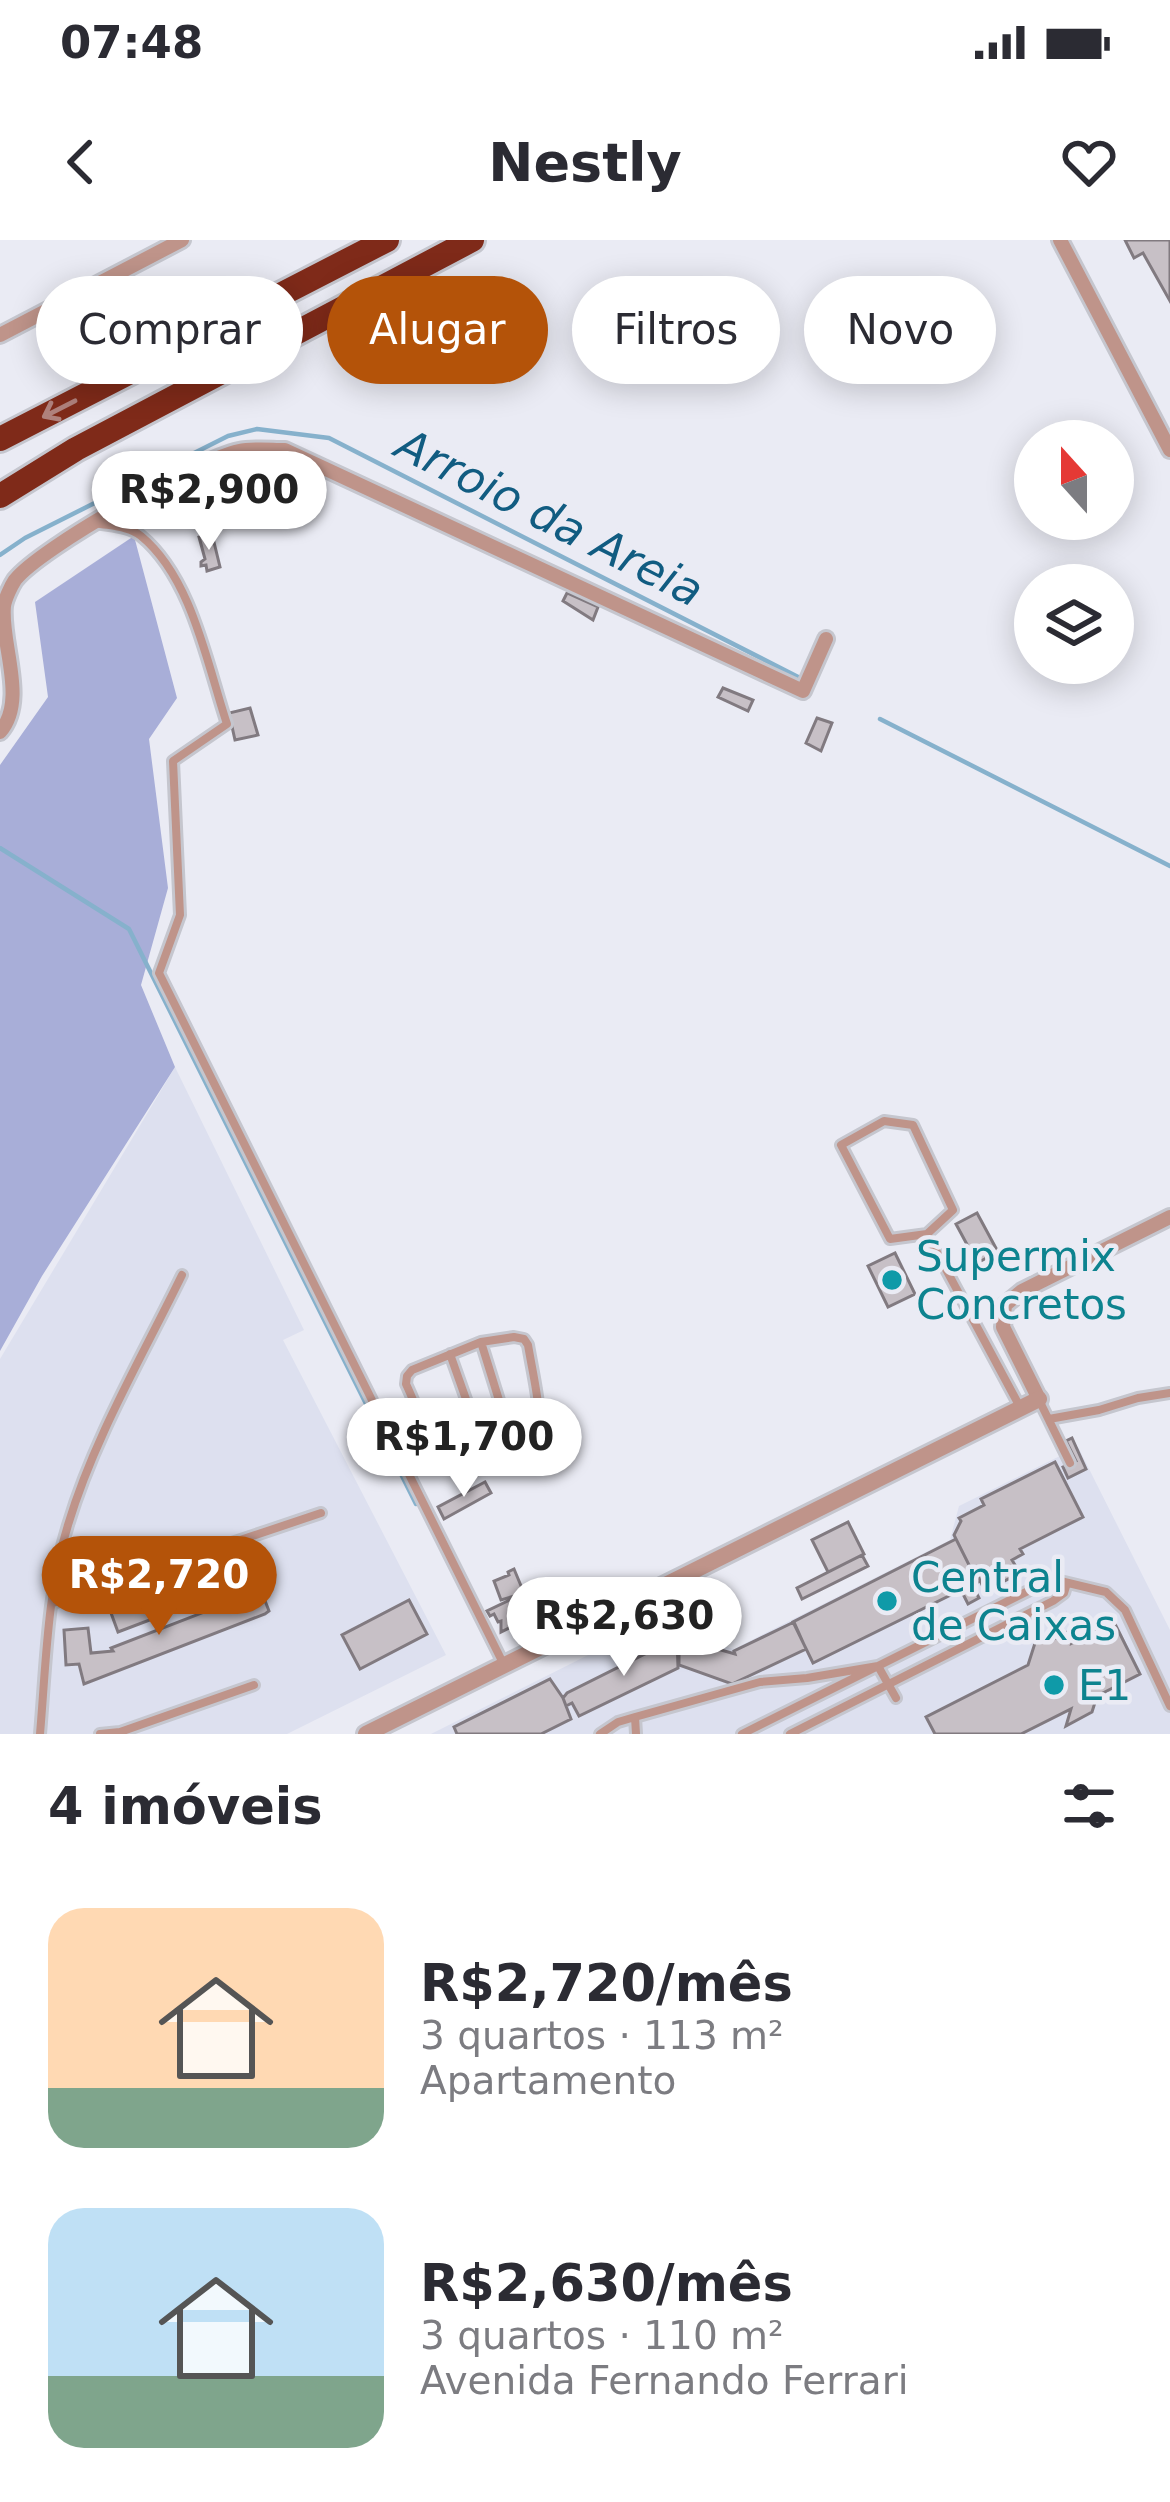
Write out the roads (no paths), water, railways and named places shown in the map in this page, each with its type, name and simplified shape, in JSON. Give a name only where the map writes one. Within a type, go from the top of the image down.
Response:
[{"type":"highway","points":[[0,439],[387,240]]},
{"type":"highway","points":[[0,496],[76,449],[472,240]]},
{"type":"street","points":[[0,335],[182,240]]},
{"type":"street","points":[[1060,240],[1170,450]]},
{"type":"street","points":[[0,732],[7,724],[12,698],[4,605],[15,581],[49,552],[96,523],[182,475],[239,451],[285,450],[802,691],[826,639]]},
{"type":"street","points":[[366,1734],[1039,1399],[1003,1328],[1005,1305],[1022,1291],[1170,1217]]},
{"type":"lane","points":[[96,523],[140,535],[174,574],[226,724],[173,761],[180,915],[159,973],[505,1666]]},
{"type":"lane","points":[[884,1121],[913,1125],[952,1210],[927,1234],[890,1238],[841,1145],[884,1121]]},
{"type":"lane","points":[[927,1234],[1021,1408]]},
{"type":"lane","points":[[40,1734],[52,1604],[68,1526],[102,1437],[182,1275]]},
{"type":"lane","points":[[514,1337],[528,1345],[541,1418],[538,1431],[516,1456],[460,1474],[439,1454],[406,1384],[412,1370],[450,1354],[481,1342],[514,1337]]},
{"type":"lane","points":[[481,1342],[516,1456]]},
{"type":"lane","points":[[450,1354],[490,1467]]},
{"type":"lane","points":[[1049,1419],[1170,1393]]},
{"type":"lane","points":[[1039,1399],[1070,1463]]},
{"type":"lane","points":[[52,1604],[321,1513]]},
{"type":"lane","points":[[742,1734],[1056,1580],[1106,1592],[1125,1610],[1170,1706]]},
{"type":"lane","points":[[790,1734],[1053,1601],[1064,1593],[1067,1583]]},
{"type":"lane","points":[[878,1666],[896,1698]]},
{"type":"lane","points":[[600,1734],[635,1717],[760,1682],[878,1666]]},
{"type":"lane","points":[[100,1734],[120,1732],[254,1685]]},
{"type":"lane","points":[[635,1717],[636,1734]]},
{"type":"waterway","name":"Arroio da Areia","points":[[0,555],[228,436],[257,429],[329,438],[802,679]]},
{"type":"waterway","name":"Arroio da Areia","points":[[880,719],[1170,866]]},
{"type":"waterway","points":[[0,848],[129,929],[416,1504]]},
{"type":"place","name":"Supermix Concretos","points":[[892,1280]]},
{"type":"place","name":"Central de Caixas","points":[[887,1601]]},
{"type":"place","name":"E1","points":[[1054,1685]]}]
